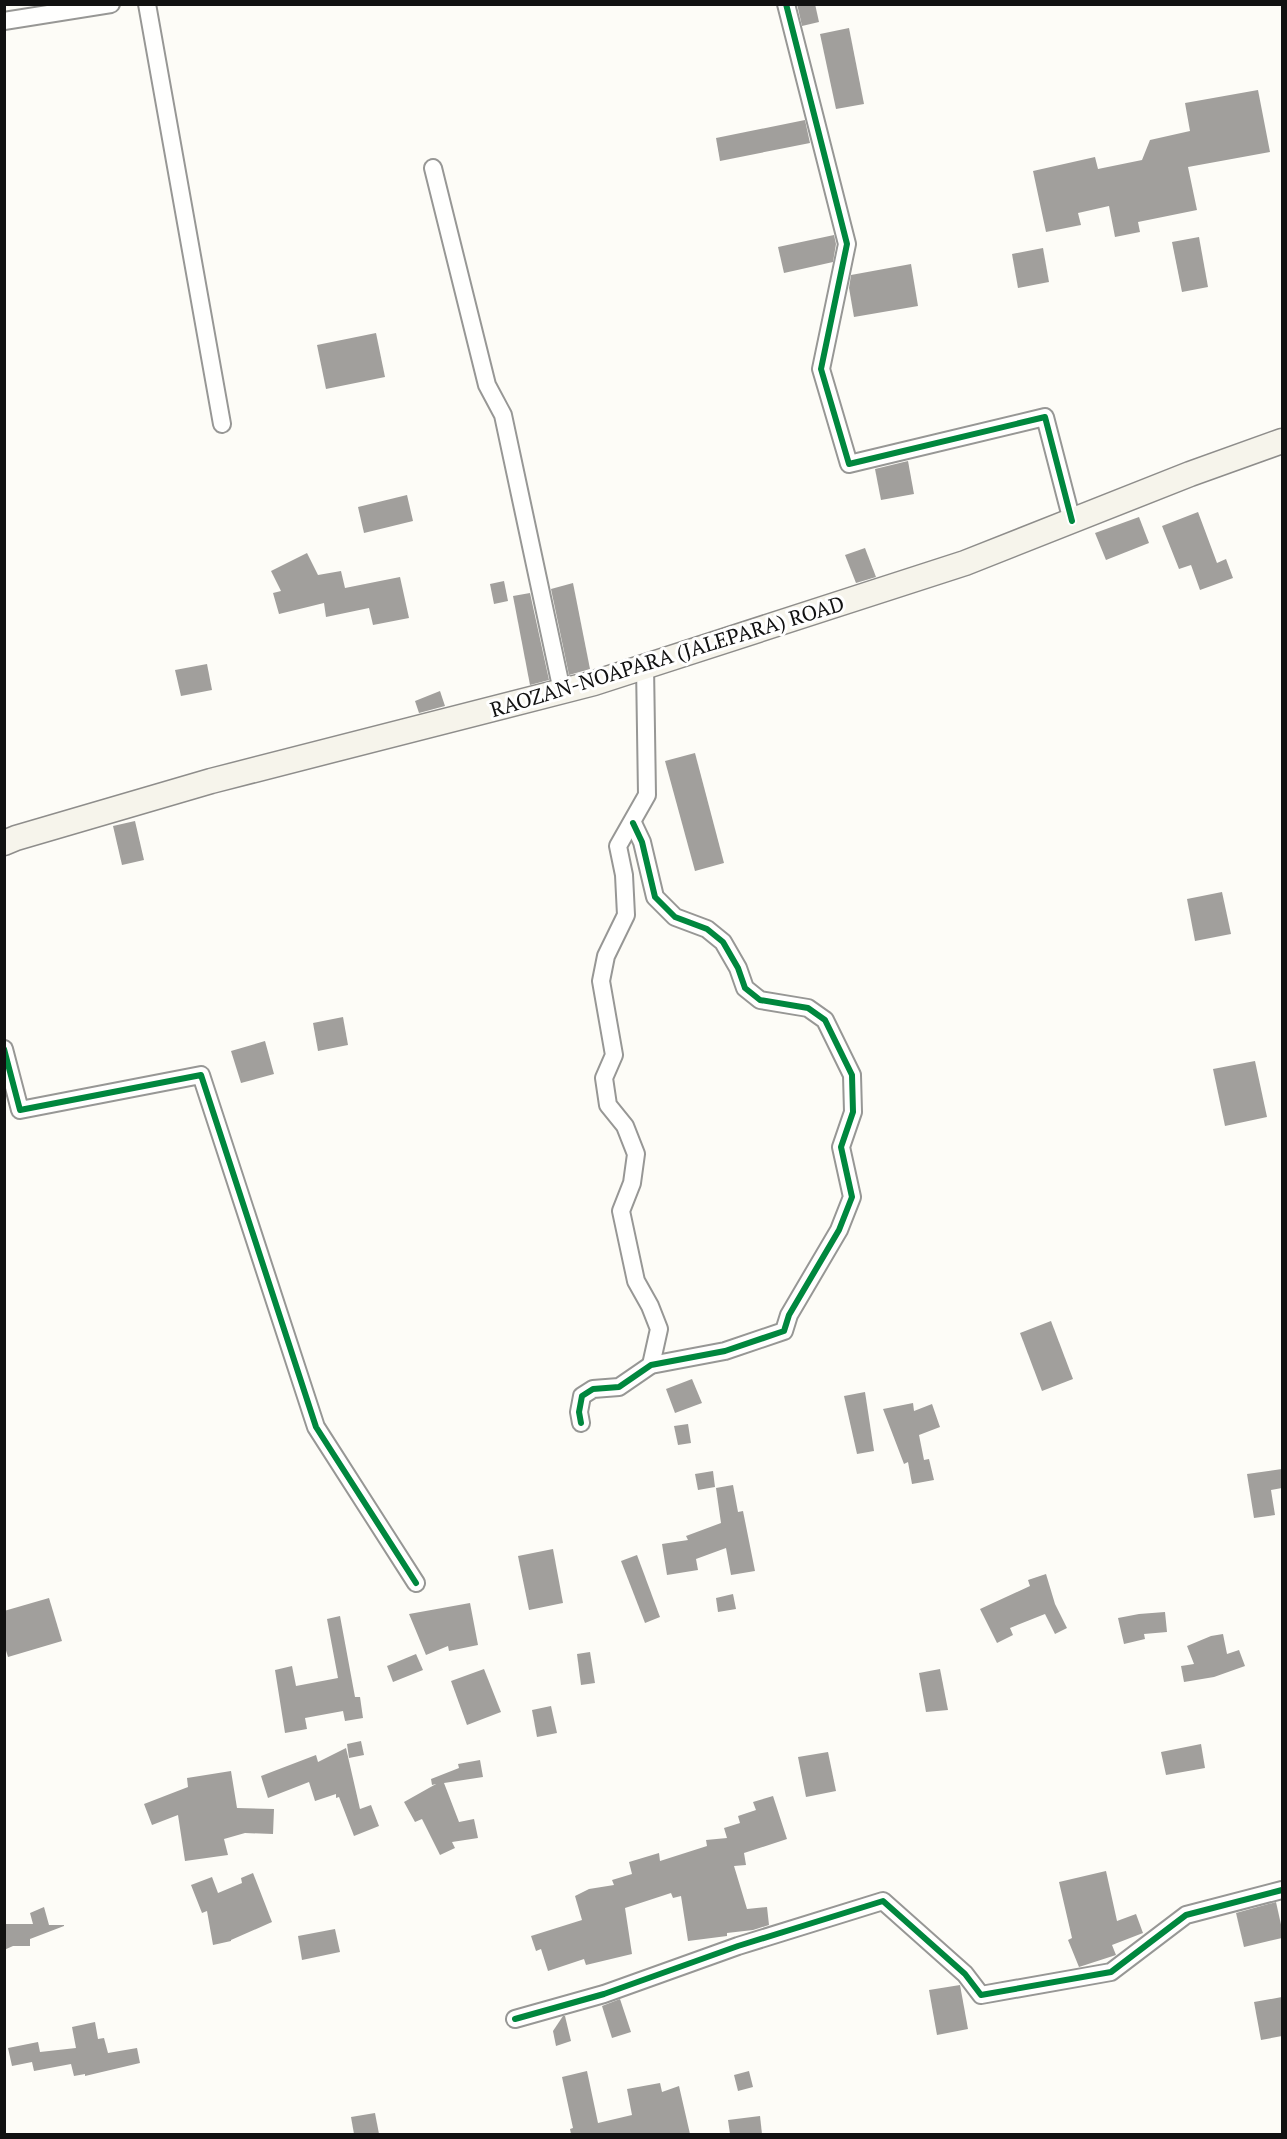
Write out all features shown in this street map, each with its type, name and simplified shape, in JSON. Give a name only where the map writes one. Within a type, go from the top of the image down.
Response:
[{"type":"main road","name":"RAOZAN-NOAPARA (JALEPARA) ROAD","points":[[4,843],[211,781],[562,691],[645,666],[965,563],[1190,474],[1282,441]]},
{"type":"street","points":[[4,21],[111,4]]},
{"type":"street","points":[[147,4],[222,424]]},
{"type":"street","points":[[786,4],[847,244],[821,369],[849,464],[1045,417],[1072,521]]},
{"type":"street","points":[[433,168],[488,385],[503,415],[562,691]]},
{"type":"street","points":[[645,666],[647,795],[618,846],[624,875],[626,915],[606,956],[600,981],[614,1055],[604,1078],[608,1105],[625,1126],[636,1155],[632,1183],[621,1211],[636,1281],[650,1306],[659,1329],[651,1365]]},
{"type":"street","points":[[581,1423],[579,1412],[582,1395],[593,1389],[618,1387],[651,1365],[725,1351],[784,1331],[789,1315],[839,1230],[852,1197],[841,1147],[853,1112],[852,1075],[825,1020],[808,1008],[760,1000],[745,988],[738,968],[723,942],[707,929],[675,916],[655,897],[642,842],[633,823]]},
{"type":"street","points":[[4,1049],[20,1110],[201,1075],[316,1427],[416,1583]]},
{"type":"street","points":[[515,2019],[604,1994],[738,1946],[883,1901],[965,1974],[981,1995],[1111,1972],[1186,1915],[1282,1890]]},
{"type":"building","points":[[797,4],[815,4],[819,22],[802,26]]},
{"type":"building","points":[[849,28],[864,104],[836,109],[820,34]]},
{"type":"building","points":[[1258,90],[1270,152],[1188,167],[1197,210],[1138,222],[1140,232],[1115,237],[1109,206],[1078,213],[1081,225],[1046,232],[1033,171],[1095,157],[1098,169],[1142,160],[1150,140],[1190,131],[1185,103]]},
{"type":"building","points":[[805,120],[810,143],[720,161],[716,138]]},
{"type":"building","points":[[834,235],[836,244],[833,262],[784,273],[778,247]]},
{"type":"building","points":[[1199,237],[1208,287],[1182,292],[1172,242]]},
{"type":"building","points":[[1043,248],[1049,282],[1018,288],[1012,254]]},
{"type":"building","points":[[911,264],[918,306],[854,317],[849,288],[851,275]]},
{"type":"building","points":[[376,333],[385,377],[326,389],[317,345]]},
{"type":"building","points":[[908,461],[914,494],[881,500],[875,469]]},
{"type":"building","points":[[407,495],[413,521],[364,533],[358,507]]},
{"type":"building","points":[[1198,512],[1217,563],[1226,559],[1233,578],[1200,590],[1191,565],[1179,569],[1162,526]]},
{"type":"building","points":[[1139,517],[1149,543],[1106,560],[1095,533]]},
{"type":"building","points":[[865,548],[876,577],[856,583],[845,555]]},
{"type":"building","points":[[307,553],[318,575],[341,571],[345,588],[400,577],[409,618],[373,625],[369,608],[326,617],[324,603],[279,614],[273,593],[281,591],[271,571]]},
{"type":"building","points":[[504,581],[508,601],[494,604],[490,584]]},
{"type":"building","points":[[573,583],[590,669],[569,675],[551,589]]},
{"type":"building","points":[[530,593],[549,680],[530,685],[513,596]]},
{"type":"building","points":[[207,664],[212,690],[181,696],[175,670]]},
{"type":"building","points":[[440,691],[445,706],[419,713],[415,701]]},
{"type":"building","points":[[695,753],[724,863],[695,871],[665,761]]},
{"type":"building","points":[[135,821],[144,860],[122,865],[113,826]]},
{"type":"building","points":[[1222,892],[1231,934],[1195,941],[1187,899]]},
{"type":"building","points":[[343,1017],[348,1045],[318,1051],[313,1023]]},
{"type":"building","points":[[265,1041],[274,1074],[241,1083],[231,1051]]},
{"type":"building","points":[[1255,1061],[1267,1117],[1225,1126],[1213,1069]]},
{"type":"building","points":[[1051,1321],[1073,1379],[1042,1391],[1020,1333]]},
{"type":"building","points":[[692,1379],[702,1403],[675,1413],[666,1389]]},
{"type":"building","points":[[865,1392],[874,1451],[857,1454],[844,1396]]},
{"type":"building","points":[[913,1403],[914,1411],[932,1404],[940,1427],[919,1435],[924,1460],[929,1459],[934,1480],[912,1484],[908,1462],[904,1464],[883,1409]]},
{"type":"building","points":[[688,1424],[691,1443],[678,1445],[674,1426]]},
{"type":"building","points":[[1282,1469],[1282,1488],[1271,1490],[1275,1515],[1254,1518],[1247,1474]]},
{"type":"building","points":[[713,1471],[715,1487],[698,1490],[695,1474]]},
{"type":"building","points":[[733,1485],[738,1512],[743,1511],[755,1571],[731,1575],[726,1548],[696,1559],[698,1570],[667,1575],[662,1544],[688,1540],[686,1536],[721,1523],[716,1488]]},
{"type":"building","points":[[553,1549],[563,1603],[529,1610],[518,1556]]},
{"type":"building","points":[[637,1555],[660,1617],[645,1623],[621,1561]]},
{"type":"building","points":[[1046,1574],[1055,1604],[1067,1628],[1055,1634],[1045,1614],[1010,1628],[1013,1635],[997,1643],[980,1609],[1030,1586],[1028,1580]]},
{"type":"building","points":[[733,1594],[736,1609],[718,1612],[716,1598]]},
{"type":"building","points":[[49,1598],[62,1641],[8,1657],[4,1644],[4,1611]]},
{"type":"building","points":[[470,1603],[478,1645],[449,1651],[448,1646],[426,1655],[409,1614]]},
{"type":"building","points":[[1165,1612],[1167,1632],[1144,1634],[1145,1639],[1124,1644],[1118,1618]]},
{"type":"building","points":[[340,1616],[355,1697],[360,1697],[363,1718],[345,1721],[343,1711],[305,1718],[307,1729],[285,1733],[275,1670],[292,1666],[296,1686],[338,1678],[327,1619]]},
{"type":"building","points":[[1223,1634],[1227,1654],[1239,1650],[1245,1666],[1214,1677],[1184,1682],[1181,1666],[1194,1664],[1187,1646],[1211,1636]]},
{"type":"building","points":[[590,1652],[595,1683],[581,1685],[577,1654]]},
{"type":"building","points":[[416,1654],[423,1670],[393,1682],[387,1666]]},
{"type":"building","points":[[484,1669],[501,1712],[467,1725],[451,1681]]},
{"type":"building","points":[[940,1669],[948,1710],[926,1712],[919,1673]]},
{"type":"building","points":[[551,1706],[557,1733],[537,1737],[532,1710]]},
{"type":"building","points":[[361,1741],[364,1755],[349,1758],[347,1744]]},
{"type":"building","points":[[1201,1744],[1205,1768],[1166,1775],[1161,1752]]},
{"type":"building","points":[[346,1748],[360,1809],[371,1805],[379,1826],[354,1836],[339,1797],[336,1798],[336,1794],[315,1801],[309,1782],[268,1798],[261,1776],[316,1755],[318,1762]]},
{"type":"building","points":[[828,1752],[836,1791],[806,1797],[798,1757]]},
{"type":"building","points":[[480,1760],[483,1777],[444,1783],[459,1822],[474,1819],[478,1838],[452,1842],[455,1848],[440,1855],[422,1819],[415,1822],[404,1802],[436,1784],[432,1785],[431,1779],[459,1768],[458,1764]]},
{"type":"building","points":[[231,1771],[237,1808],[274,1809],[273,1834],[245,1833],[224,1839],[228,1855],[185,1861],[178,1815],[152,1825],[144,1804],[188,1787],[187,1778]]},
{"type":"building","points":[[773,1796],[787,1839],[744,1853],[746,1865],[734,1866],[747,1909],[767,1907],[769,1925],[753,1930],[727,1933],[727,1936],[688,1941],[681,1896],[673,1898],[671,1893],[625,1908],[632,1954],[586,1965],[584,1959],[548,1971],[541,1949],[536,1951],[531,1936],[582,1920],[575,1896],[589,1889],[614,1885],[612,1880],[632,1874],[629,1862],[659,1853],[660,1861],[707,1846],[706,1840],[727,1838],[724,1828],[740,1823],[738,1816],[756,1810],[753,1802]]},
{"type":"building","points":[[1106,1871],[1117,1921],[1136,1914],[1143,1933],[1112,1945],[1116,1955],[1079,1967],[1068,1940],[1072,1938],[1059,1882]]},
{"type":"building","points":[[253,1873],[272,1922],[231,1941],[213,1945],[207,1911],[202,1913],[191,1885],[212,1877],[218,1893],[242,1883],[241,1878]]},
{"type":"building","points":[[1276,1902],[1282,1938],[1244,1947],[1236,1913]]},
{"type":"building","points":[[44,1907],[49,1925],[64,1926],[30,1939],[30,1946],[13,1946],[4,1950],[4,1924],[33,1924],[30,1913]]},
{"type":"building","points":[[335,1929],[340,1952],[302,1960],[298,1936]]},
{"type":"building","points":[[960,1985],[968,2029],[937,2035],[929,1990]]},
{"type":"building","points":[[1282,1997],[1282,2036],[1261,2040],[1254,2002]]},
{"type":"building","points":[[620,1999],[631,2032],[612,2038],[602,2006]]},
{"type":"building","points":[[565,2016],[571,2041],[556,2046],[553,2031]]},
{"type":"building","points":[[95,2022],[98,2039],[104,2038],[108,2053],[137,2048],[140,2063],[85,2076],[85,2074],[74,2076],[71,2064],[34,2071],[32,2062],[12,2066],[8,2048],[38,2042],[40,2052],[76,2048],[72,2027]]},
{"type":"building","points":[[587,2071],[598,2123],[632,2115],[627,2089],[660,2083],[662,2092],[679,2086],[690,2134],[571,2134],[570,2129],[573,2128],[562,2077]]},
{"type":"building","points":[[749,2071],[753,2087],[738,2091],[734,2075]]},
{"type":"building","points":[[375,2113],[379,2134],[354,2134],[351,2117]]},
{"type":"building","points":[[760,2116],[762,2134],[730,2134],[728,2120]]},
{"type":"cycle path","points":[[786,4],[847,244],[821,369],[849,464],[1045,417],[1072,521]]},
{"type":"cycle path","points":[[581,1423],[579,1412],[582,1396],[593,1389],[619,1387],[651,1365],[725,1351],[784,1331],[789,1315],[839,1230],[852,1197],[841,1147],[853,1112],[852,1075],[825,1020],[808,1008],[760,1000],[745,988],[738,968],[723,942],[707,929],[675,917],[655,897],[642,842],[633,823]]},
{"type":"cycle path","points":[[4,1049],[20,1110],[201,1075],[316,1427],[416,1583]]},
{"type":"cycle path","points":[[515,2019],[604,1994],[738,1946],[883,1901],[965,1974],[981,1995],[1111,1972],[1186,1915],[1282,1890]]}]
